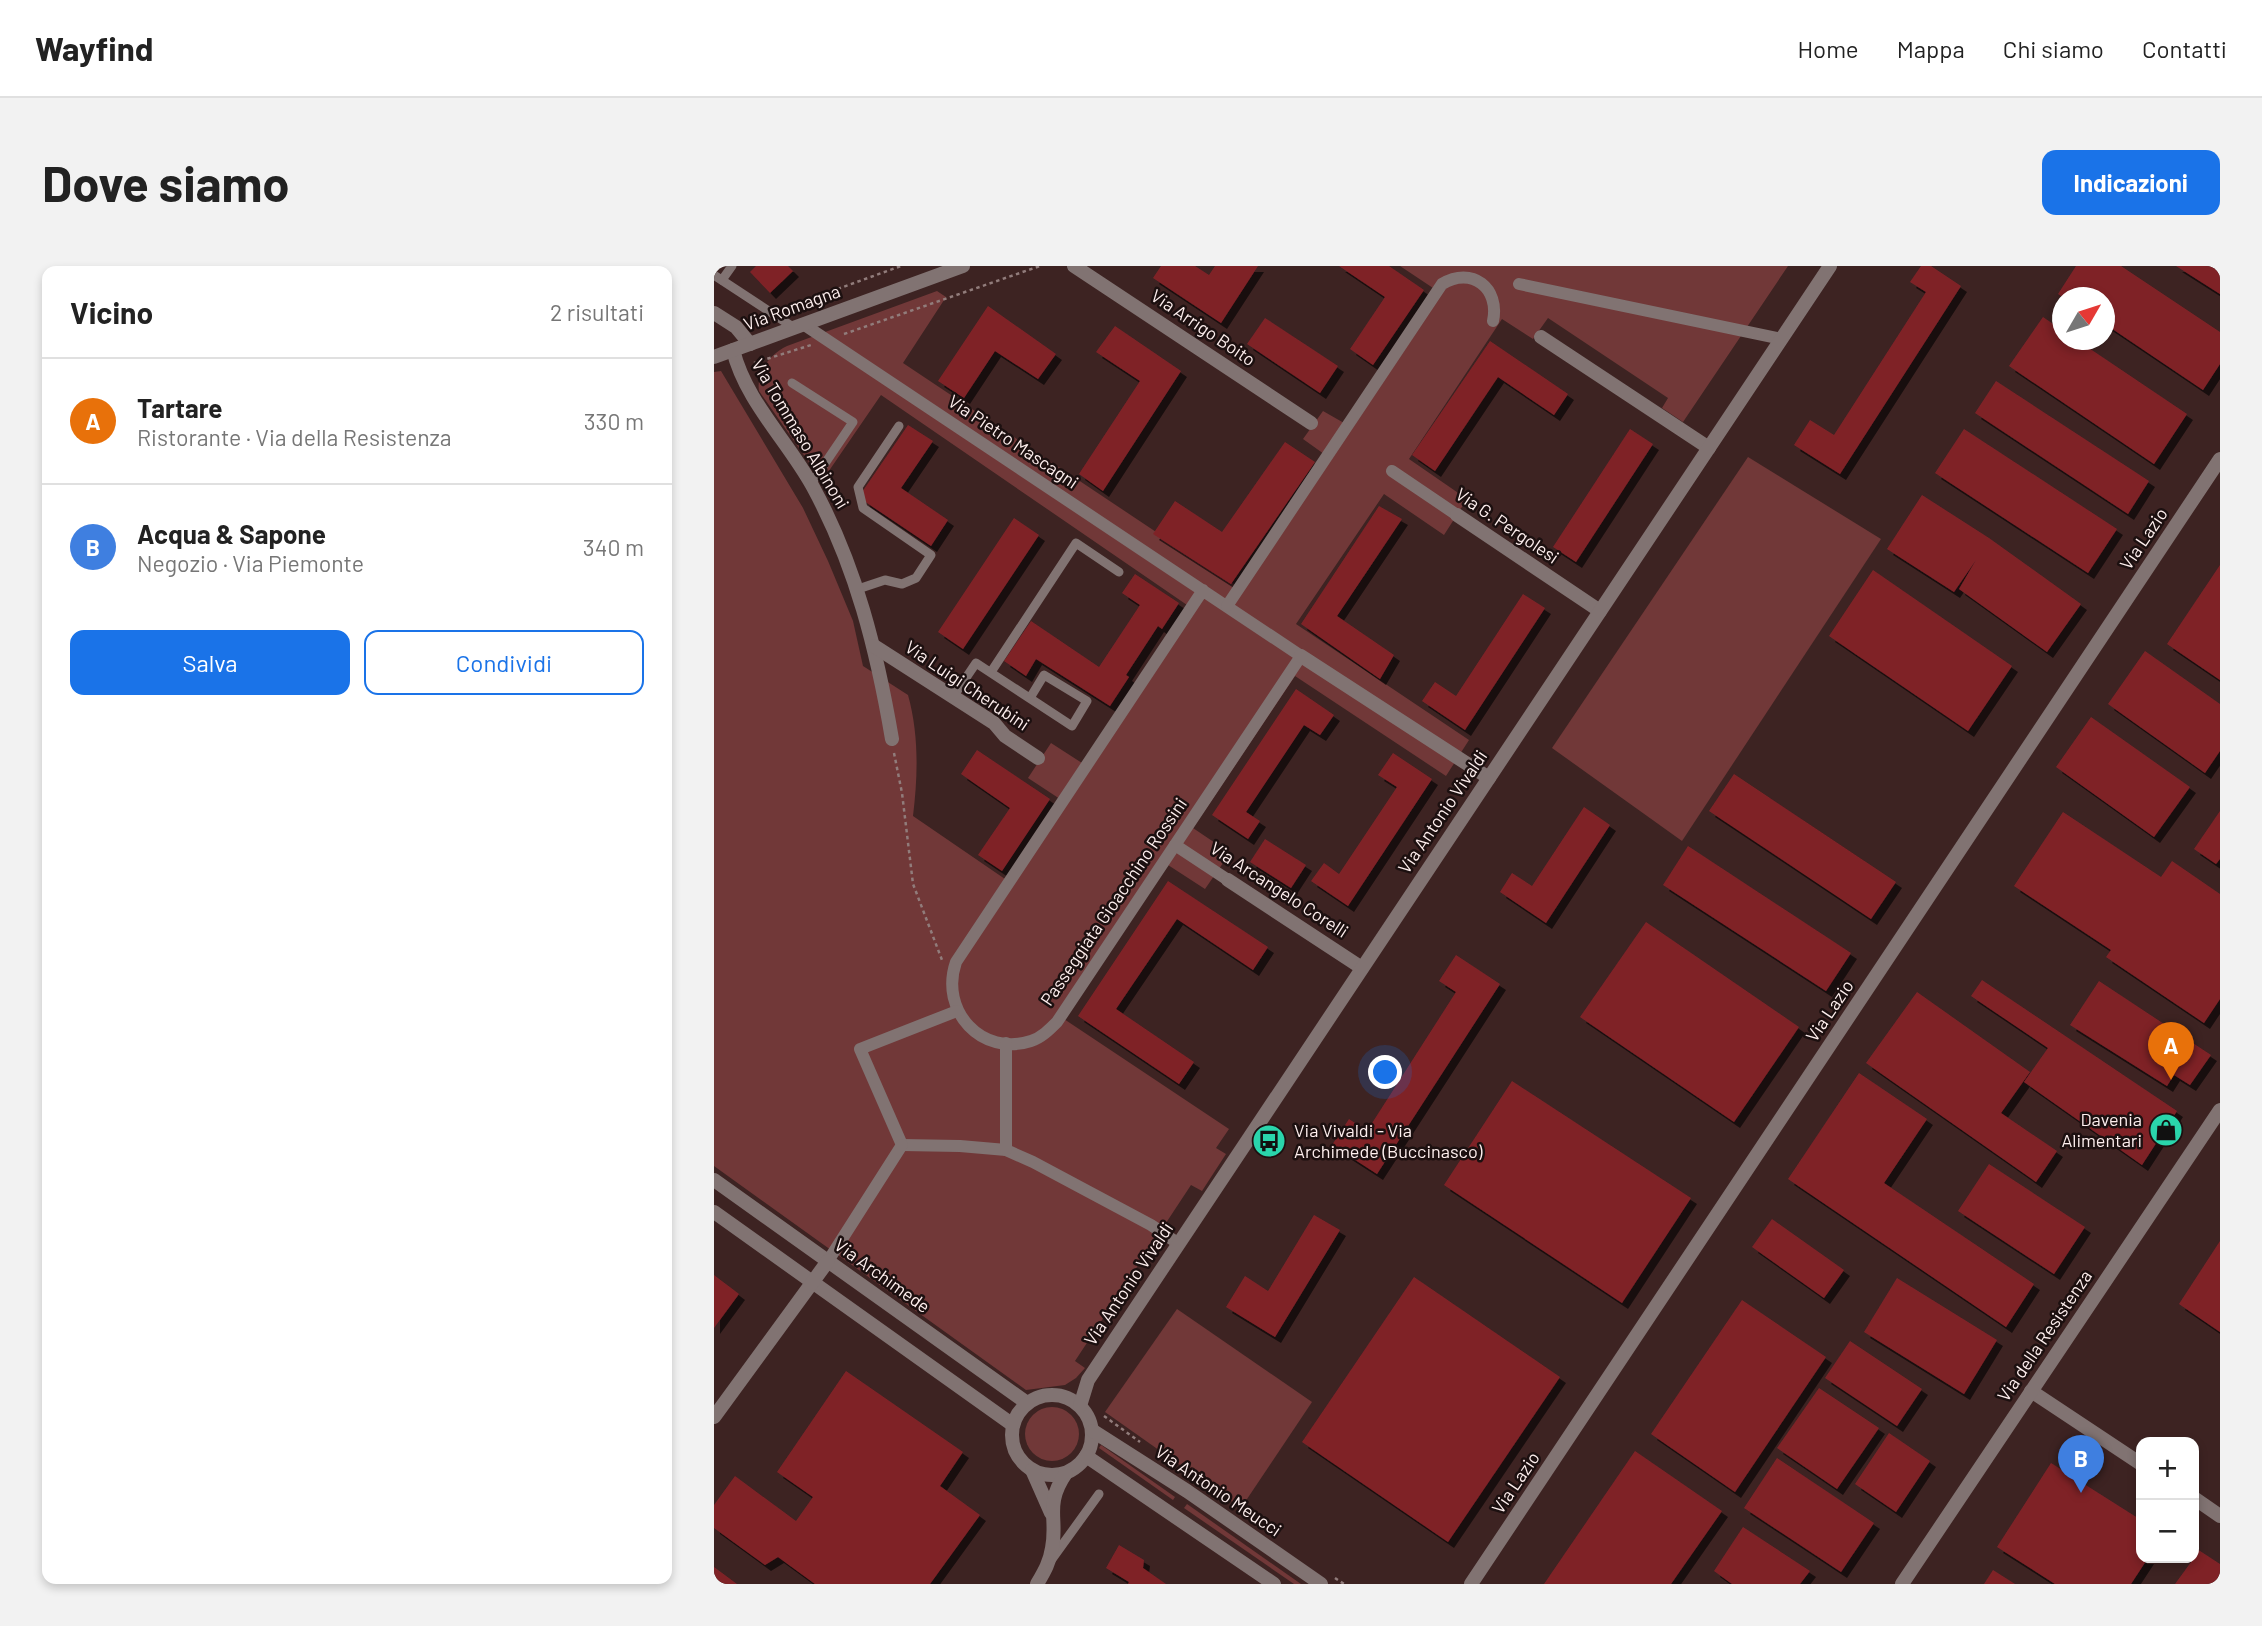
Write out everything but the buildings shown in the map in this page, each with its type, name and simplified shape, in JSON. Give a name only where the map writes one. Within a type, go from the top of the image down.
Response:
[{"type":"street","name":"Via Romagna","points":[[714,358],[963,266]]},
{"type":"street","name":"Via Arrigo Boito","points":[[1074,266],[1311,423]]},
{"type":"street","name":"Via Antonio Vivaldi","points":[[1080,1406],[1088,1380],[1830,266]]},
{"type":"street","points":[[1227,606],[1453,271],[1488,288],[1496,309],[1493,321]]},
{"type":"street","points":[[1519,284],[1782,339]]},
{"type":"street","points":[[714,313],[736,327],[750,344]]},
{"type":"street","name":"Via Pietro Mascagni","points":[[798,326],[829,340],[1203,590]]},
{"type":"street","points":[[1541,337],[1709,449]]},
{"type":"street","name":"Via Tommaso Albinoni","points":[[733,350],[737,368],[753,397],[811,484],[858,589],[874,646],[892,739]]},
{"type":"street","name":"Via Lazio","points":[[1471,1584],[2220,459]]},
{"type":"street","name":"Via G. Pergolesi","points":[[1392,471],[1600,611]]},
{"type":"street","points":[[1006,1150],[1006,1043],[981,1035],[966,1025],[957,1011],[951,995],[956,962],[1203,590],[1489,778]]},
{"type":"street","name":"Via Luigi Cherubini","points":[[874,646],[994,723],[1006,736],[1038,758]]},
{"type":"street","name":"Passeggiata Gioacchino Rossini","points":[[1006,1043],[1032,1041],[1057,1023],[1301,656]]},
{"type":"street","name":"Via Arcangelo Corelli","points":[[1175,845],[1362,968]]},
{"type":"street","points":[[902,1145],[860,1049],[957,1011]]},
{"type":"street","name":"Via della Resistenza","points":[[1902,1584],[2220,1110]]},
{"type":"street","points":[[902,1145],[1006,1150],[1150,1225],[1178,1244]]},
{"type":"street","points":[[714,1418],[828,1261],[902,1145]]},
{"type":"street","name":"Via Archimede","points":[[714,1180],[1027,1403]]},
{"type":"street","points":[[714,1212],[1013,1425]]},
{"type":"street","name":"Via Antonio Vivaldi","points":[[1066,1397],[1088,1380]]},
{"type":"street","points":[[2031,1391],[2136,1461]]},
{"type":"street","points":[[1052,1394],[1066,1397],[1080,1406],[1091,1422],[1092,1442],[1086,1456],[1066,1473],[1044,1474],[1032,1470],[1022,1462],[1015,1451],[1013,1425],[1018,1413],[1027,1403],[1039,1397],[1052,1394]]},
{"type":"street","name":"Via Antonio Meucci","points":[[1093,1432],[1187,1491],[1321,1584]]},
{"type":"street","points":[[1086,1456],[1274,1584]]},
{"type":"street","points":[[1032,1470],[1051,1514]]},
{"type":"street","points":[[1037,1584],[1047,1566],[1053,1546],[1051,1514],[1058,1485],[1066,1473]]},
{"type":"street","points":[[2197,1500],[2220,1516]]},
{"type":"lane","points":[[732,266],[718,278],[798,326]]},
{"type":"lane","points":[[792,383],[853,422],[811,484]]},
{"type":"lane","points":[[858,589],[885,580],[902,584],[916,579],[931,555],[863,508],[858,486],[899,425]]},
{"type":"lane","points":[[991,672],[1076,543],[1119,572]]},
{"type":"lane","points":[[954,697],[976,663],[1072,726],[1087,701],[1045,675],[1030,698]]},
{"type":"lane","points":[[1047,1566],[1099,1494]]},
{"type":"path","points":[[788,306],[901,266]]},
{"type":"path","points":[[737,368],[829,340],[1040,266]]},
{"type":"path","points":[[892,739],[902,793],[913,884],[951,982]]},
{"type":"shaded area","points":[[1400,266],[1788,266],[1683,422],[1662,408],[1668,398],[1548,318],[1533,339],[1502,319],[1409,459],[1467,499],[1444,535],[1384,494],[1296,624],[1469,740],[1446,776],[1295,676],[1193,828],[1230,853],[1205,889],[1168,865],[1064,1019],[1229,1129],[1216,1148],[1226,1154],[1202,1191],[1191,1185],[1075,1361],[1085,1368],[1065,1385],[1026,1390],[714,1166],[714,372],[721,371],[803,508],[853,621],[863,666],[908,695],[916,755],[913,816],[1005,879],[1060,799],[1028,778],[1051,743],[1082,763],[1187,605],[881,395],[822,481],[759,391],[760,377],[766,364],[787,346],[937,291],[946,297],[903,363],[1237,586],[1324,454],[1303,439],[1323,411],[1344,423],[1433,288]]},
{"type":"shaded area","points":[[1748,457],[1881,539],[1682,841],[1552,748]]},
{"type":"shaded area","points":[[1177,1309],[1312,1402],[1241,1508],[1105,1412]]},
{"type":"shaded area","points":[[1052,1407],[1071,1415],[1079,1434],[1071,1453],[1052,1461],[1033,1453],[1025,1434],[1033,1415]]},
{"type":"shaded area","points":[[1101,1445],[1175,1497],[1173,1500],[1099,1448]]},
{"type":"shaded area","points":[[1187,1504],[1301,1584],[1294,1584],[1184,1508]]},
{"type":"place","name":"Tartare","points":[[2171,1080]]},
{"type":"place","name":"Davenia Alimentari","points":[[2166,1130]]},
{"type":"place","name":"Via Vivaldi - Via Archimede (Buccinasco)","points":[[1269,1141]]},
{"type":"place","name":"Acqua & Sapone","points":[[2081,1493]]}]
